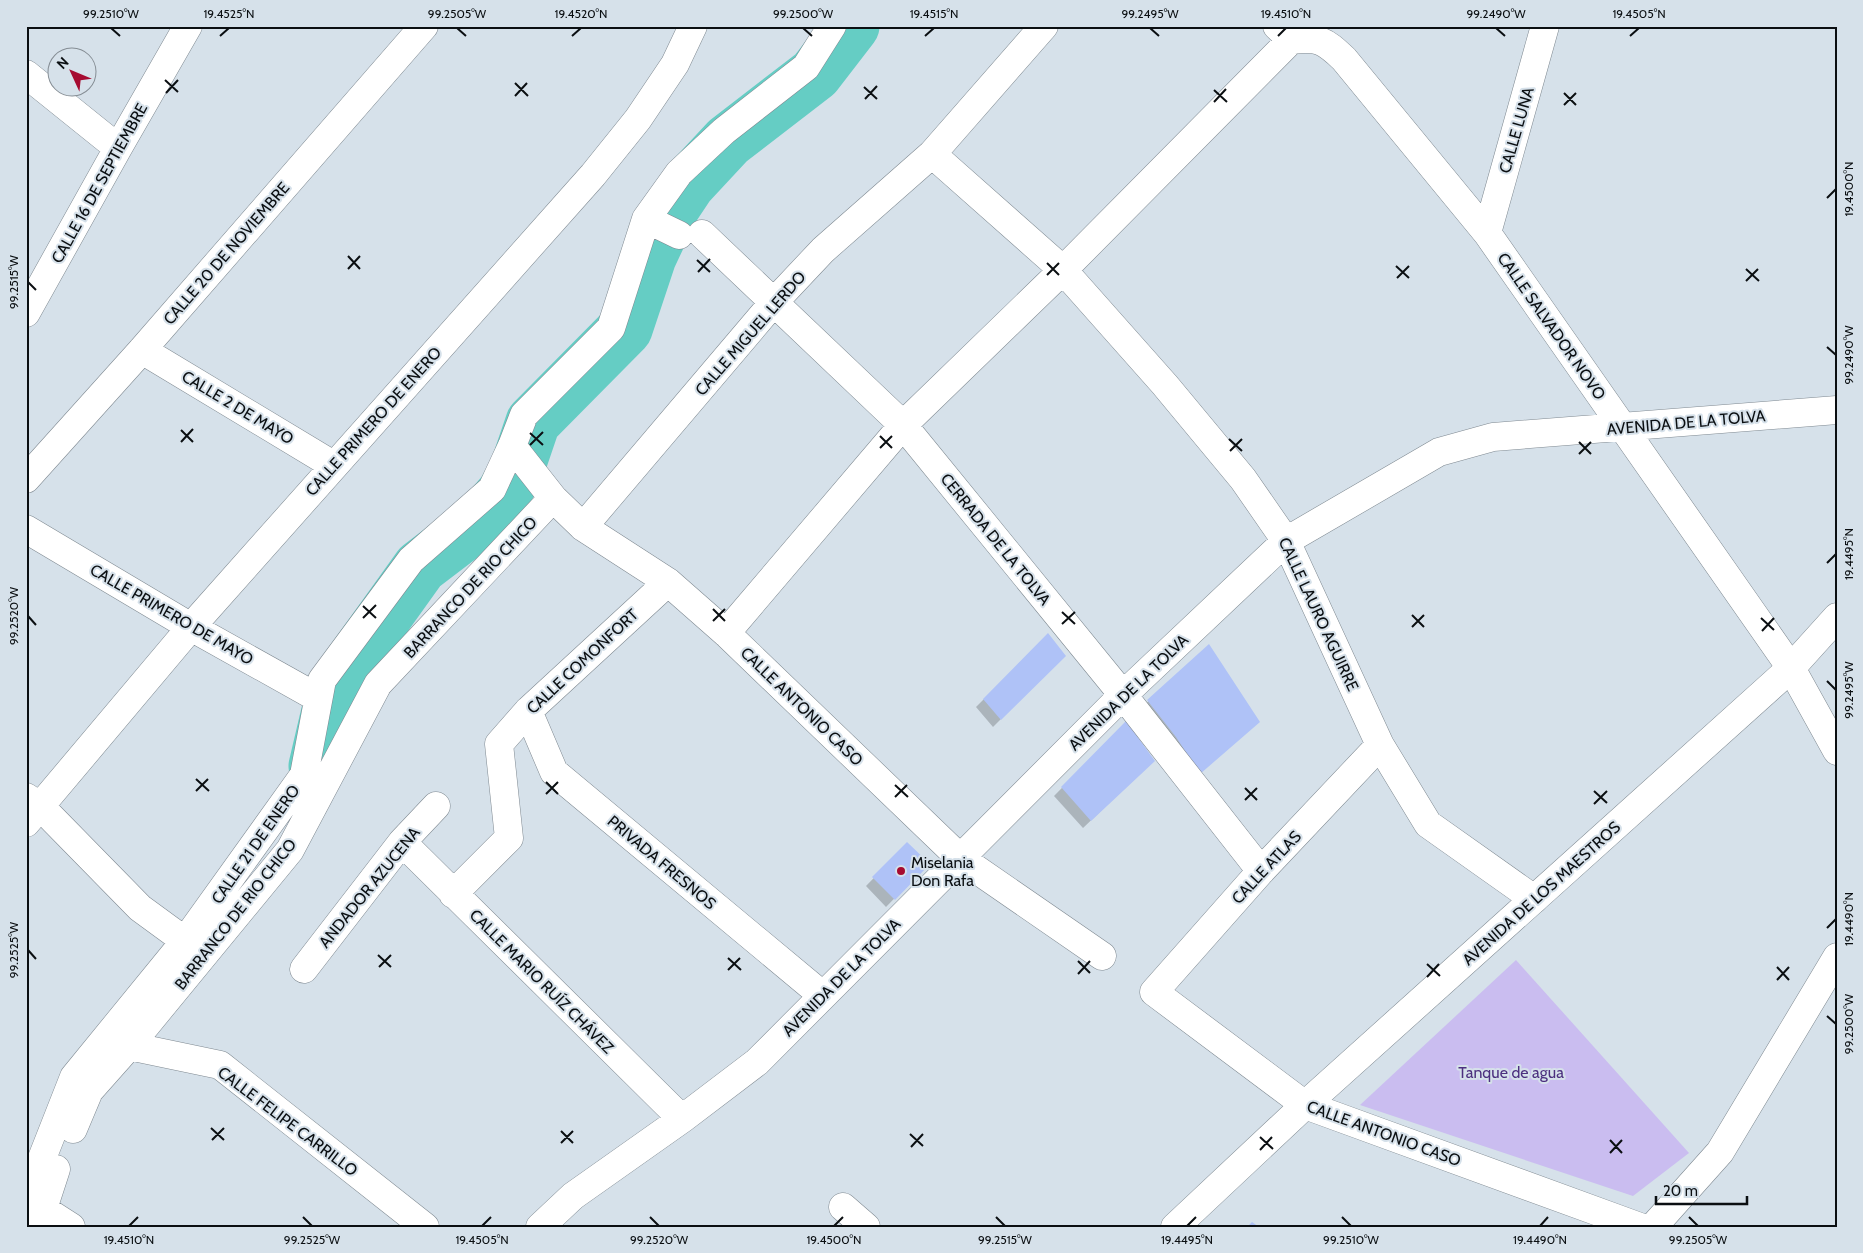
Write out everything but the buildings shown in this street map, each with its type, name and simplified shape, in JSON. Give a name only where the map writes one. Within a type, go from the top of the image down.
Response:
[{"type":"street","name":"CALLE 16 DE SEPTIEMBRE","points":[[26,313],[188,26]]},
{"type":"street","name":"CALLE 20 DE NOVIEMBRE","points":[[26,479],[142,350],[424,26]]},
{"type":"street","name":"CALLE PRIMERO DE ENERO","points":[[31,809],[333,465],[593,175],[638,119],[675,64],[693,26]]},
{"type":"street","points":[[646,219],[679,173],[724,132],[806,67],[832,26]]},
{"type":"street","name":"CALLE MIGUEL LERDO","points":[[583,527],[774,302],[823,250],[932,154],[1044,26]]},
{"type":"street","name":"CALLE LUNA","points":[[1487,233],[1544,26]]},
{"type":"street","points":[[726,633],[903,424],[1063,270],[1284,33]]},
{"type":"street","name":"CALLE SALVADOR NOVO","points":[[1284,33],[1311,38],[1330,45],[1344,59],[1487,233],[1791,668],[1837,751]]},
{"type":"street","points":[[26,74],[118,148]]},
{"type":"street","name":"CALLE LAURO AGUIRRE","points":[[932,154],[1063,270],[1165,385],[1243,479],[1286,541],[1380,745],[1428,824],[1534,899]]},
{"type":"street","name":"CERRADA DE LA TOLVA","points":[[646,219],[691,234],[774,302],[903,424],[1122,695],[1261,871]]},
{"type":"street","name":"CALLE 21 DE ENERO","points":[[121,1038],[185,941],[304,775],[322,680],[411,560],[492,489],[524,415],[611,328],[646,219]]},
{"type":"street","name":"CALLE 2 DE MAYO","points":[[142,350],[333,465]]},
{"type":"street","name":"AVENIDA DE LA TOLVA","points":[[540,1227],[573,1196],[682,1119],[757,1062],[1122,695],[1286,541],[1439,452],[1493,437],[1837,410]]},
{"type":"street","name":"CALLE ANTONIO CASO","points":[[512,446],[546,488],[583,527],[668,582],[726,633],[960,858],[1102,956]]},
{"type":"street","name":"BARRANCO DE RIO CHICO","points":[[34,1212],[51,1180],[89,1091],[121,1038],[290,850],[378,684],[546,488]]},
{"type":"street","name":"CALLE PRIMERO DE MAYO","points":[[26,529],[191,627],[318,698]]},
{"type":"street","name":"CALLE COMONFORT","points":[[453,894],[509,838],[499,744],[528,711],[668,582]]},
{"type":"street","name":"AVENIDA DE LOS MAESTROS","points":[[1175,1227],[1305,1105],[1791,668],[1837,617]]},
{"type":"street","name":"PRIVADA FRESNOS","points":[[528,711],[554,772],[822,995]]},
{"type":"street","name":"CALLE ATLAS","points":[[1154,992],[1261,871],[1380,745]]},
{"type":"street","name":"ANDADOR AZUCENA","points":[[304,969],[402,842],[436,806]]},
{"type":"street","points":[[31,809],[140,908],[181,938]]},
{"type":"street","name":"CALLE MARIO RUÍZ CHÁVEZ","points":[[402,842],[682,1119]]},
{"type":"street","points":[[1653,1227],[1720,1152],[1837,957]]},
{"type":"street","name":"CALLE ANTONIO CASO","points":[[1154,992],[1305,1105],[1640,1227]]},
{"type":"street","name":"CALLE FELIPE CARRILLO","points":[[121,1038],[220,1065],[425,1227]]},
{"type":"street","points":[[844,1207],[866,1227]]},
{"type":"street","points":[[34,1212],[71,1227]]},
{"type":"green space","name":"Tanque de agua","points":[[1516,960],[1689,1153],[1633,1196],[1360,1105]]},
{"type":"waterway","points":[[316,766],[337,683],[420,567],[479,522],[504,493],[516,472],[533,422],[625,329],[649,257],[672,208],[688,184],[728,141],[815,74],[852,26]]},
{"type":"place","name":"Miselania Don Rafa","points":[[901,871]]}]
